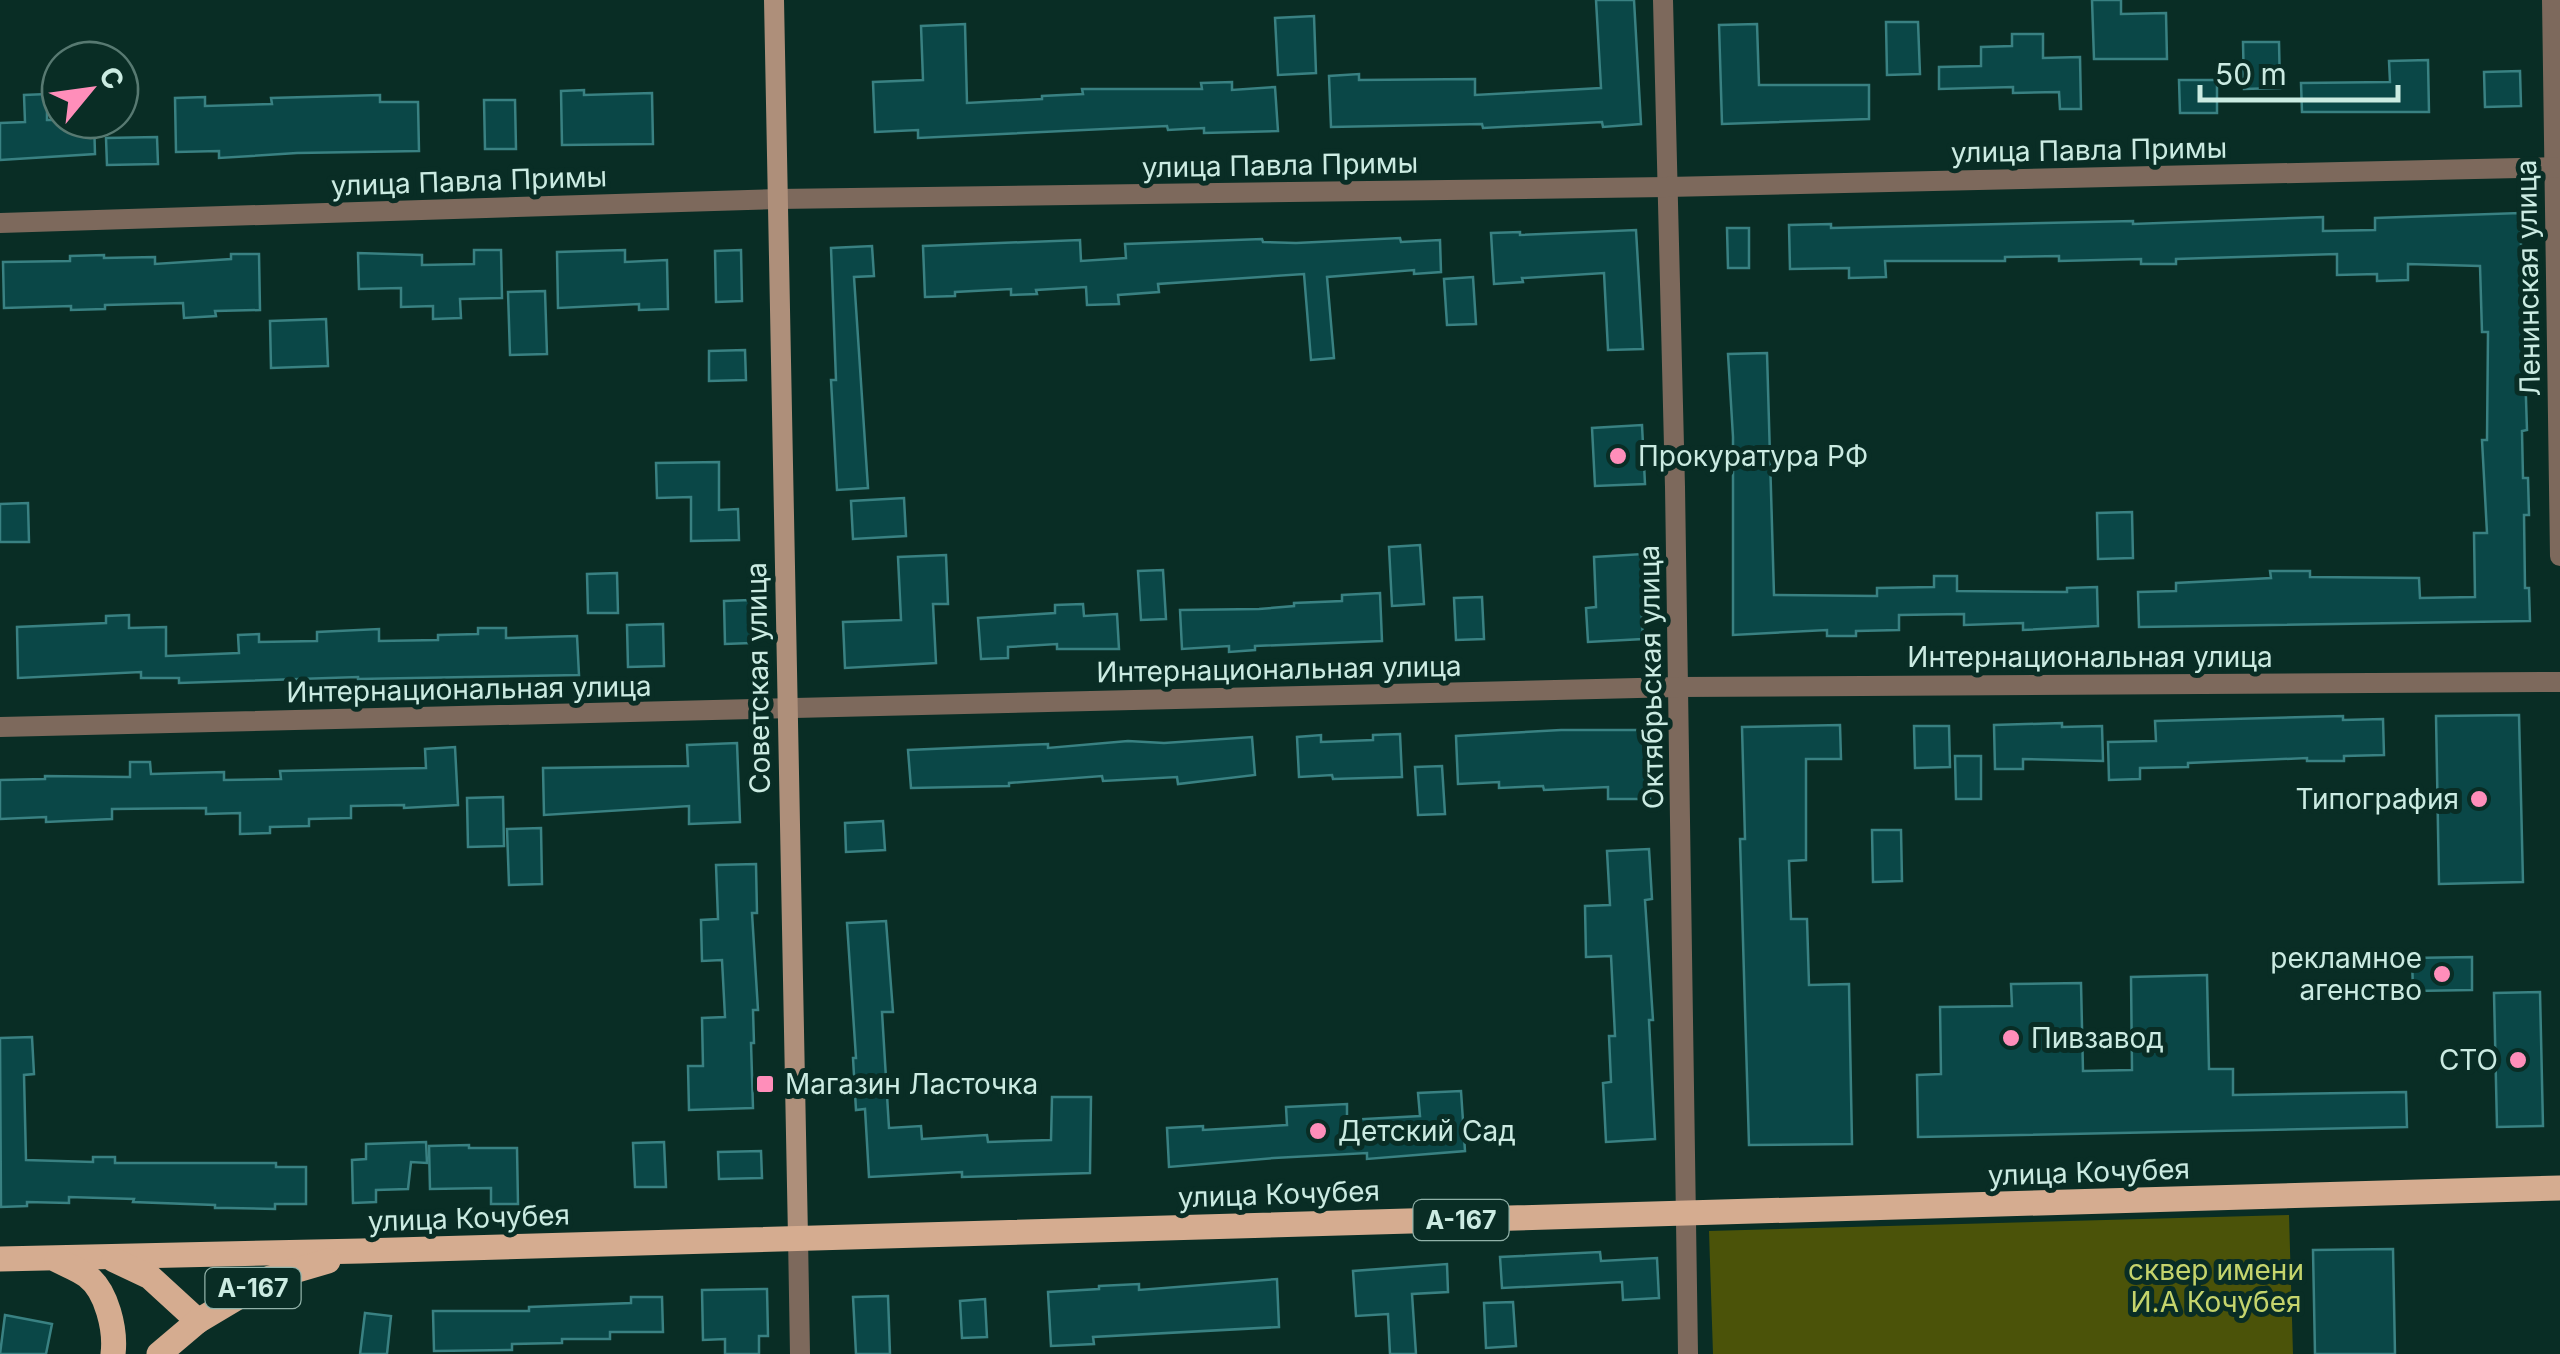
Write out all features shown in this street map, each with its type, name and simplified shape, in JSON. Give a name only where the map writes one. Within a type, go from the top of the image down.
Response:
[{"type":"main road","name":"улица Кочубея","points":[[0,1258],[2560,1188]]},
{"type":"main road","name":"А-167","points":[[159,1354],[198,1321],[270,1278],[361,1251]]},
{"type":"main road","points":[[107,1256],[150,1277],[198,1321]]},
{"type":"main road","points":[[52,1258],[90,1278],[103,1298],[113,1328],[114,1354]]},
{"type":"street","name":"Советская улица","points":[[774,0],[800,1354]]},
{"type":"street","name":"Октябрьская улица","points":[[1663,0],[1679,687],[1688,1354]]},
{"type":"street","name":"Ленинская улица","points":[[2552,0],[2560,556]]},
{"type":"street","name":"улица Павла Примы","points":[[0,223],[777,200],[1668,187],[2557,167]]},
{"type":"street","name":"Интернациональная улица","points":[[0,727],[1679,687],[2560,682]]},
{"type":"green space","name":"сквер имени И.А Кочубея","points":[[2289,1215],[2293,1354],[1713,1354],[1709,1231]]},
{"type":"building","points":[[1596,0],[1634,0],[1641,124],[1331,127],[1329,76],[1359,74],[1359,80],[1475,79],[1475,95],[1601,88]]},
{"type":"building","points":[[2092,0],[2121,0],[2121,14],[2166,13],[2167,59],[2094,59]]},
{"type":"building","points":[[1314,16],[1316,73],[1278,75],[1275,18]]},
{"type":"building","points":[[1886,22],[1918,22],[1920,74],[1887,75]]},
{"type":"building","points":[[965,24],[967,103],[1083,94],[1082,89],[1202,89],[1201,83],[1232,82],[1232,90],[1275,87],[1278,131],[1204,133],[1204,128],[1168,130],[1167,126],[918,138],[918,130],[875,132],[873,82],[923,80],[921,26]]},
{"type":"building","points":[[1757,24],[1759,85],[1869,85],[1869,119],[1722,124],[1719,25]]},
{"type":"building","points":[[2012,34],[2043,34],[2043,58],[2080,57],[2081,109],[2060,109],[2059,92],[2013,93],[2013,87],[1939,89],[1939,67],[1981,66],[1981,47],[2012,46]]},
{"type":"building","points":[[2243,42],[2279,42],[2280,88],[2244,89]]},
{"type":"building","points":[[2428,60],[2429,112],[2302,112],[2301,83],[2390,82],[2389,61]]},
{"type":"building","points":[[2520,71],[2521,106],[2485,107],[2484,72]]},
{"type":"building","points":[[2179,80],[2217,80],[2217,113],[2180,113]]},
{"type":"building","points":[[584,90],[584,95],[652,93],[653,144],[562,145],[561,91]]},
{"type":"building","points":[[40,94],[40,140],[95,140],[95,154],[0,160],[0,123],[25,122],[24,95]]},
{"type":"building","points":[[380,95],[380,102],[418,102],[419,151],[219,158],[219,151],[176,152],[175,98],[205,97],[205,106],[272,104],[271,98]]},
{"type":"building","points":[[484,100],[515,100],[516,149],[485,149]]},
{"type":"building","points":[[157,137],[158,164],[107,165],[106,140]]},
{"type":"building","points":[[2520,213],[2527,430],[2522,431],[2523,478],[2528,478],[2529,515],[2524,515],[2525,588],[2529,588],[2530,621],[2139,627],[2138,592],[2176,591],[2176,583],[2271,578],[2270,571],[2310,571],[2310,577],[2419,578],[2420,598],[2475,597],[2474,533],[2487,533],[2482,440],[2487,440],[2488,332],[2482,332],[2480,266],[2408,264],[2408,280],[2377,281],[2377,274],[2337,275],[2337,254],[2176,259],[2176,264],[2141,264],[2141,259],[2059,261],[2059,256],[2005,257],[2005,261],[1885,261],[1886,277],[1849,278],[1849,268],[1790,269],[1789,225],[1831,224],[1831,228],[2133,224],[2323,217],[2323,231],[2375,230],[2375,218]]},
{"type":"building","points":[[1727,228],[1749,228],[1749,268],[1728,268]]},
{"type":"building","points":[[1636,230],[1643,349],[1608,350],[1604,273],[1522,278],[1523,282],[1494,284],[1491,233]]},
{"type":"building","points":[[1400,238],[1401,242],[1440,240],[1441,272],[1414,274],[1414,270],[1327,277],[1334,358],[1311,360],[1304,274],[1158,284],[1159,292],[1118,295],[1119,304],[1087,305],[1086,287],[1036,290],[1037,294],[1011,295],[1011,289],[925,297],[923,246],[1080,240],[1081,261],[1126,258],[1125,244]]},
{"type":"building","points":[[872,246],[874,276],[854,277],[868,488],[837,490],[831,380],[836,380],[831,248]]},
{"type":"building","points":[[474,250],[501,250],[502,298],[460,299],[461,318],[433,319],[433,306],[401,307],[401,288],[359,289],[358,253],[422,255],[422,265],[474,264]]},
{"type":"building","points":[[625,250],[625,262],[667,260],[668,309],[639,310],[639,304],[558,308],[557,252]]},
{"type":"building","points":[[741,250],[742,301],[716,302],[715,251]]},
{"type":"building","points":[[231,254],[259,254],[260,310],[215,311],[216,316],[184,318],[183,303],[71,310],[71,306],[4,308],[3,262],[70,261],[70,256],[104,255],[155,257],[155,264],[231,259]]},
{"type":"building","points":[[1473,277],[1476,324],[1447,325],[1444,279]]},
{"type":"building","points":[[545,291],[547,354],[510,355],[508,292]]},
{"type":"building","points":[[326,319],[328,366],[271,368],[270,321]]},
{"type":"building","points":[[745,350],[746,380],[709,381],[709,351]]},
{"type":"building","points":[[1767,353],[1774,595],[1877,596],[1877,588],[1934,587],[1934,576],[1957,576],[1957,591],[2067,592],[2067,588],[2097,587],[2098,626],[2023,630],[2023,623],[1964,625],[1964,614],[1899,615],[1899,630],[1856,631],[1856,636],[1827,636],[1827,630],[1733,635],[1733,437],[1728,354]]},
{"type":"building","name":"Прокуратура РФ","points":[[1642,425],[1645,484],[1595,486],[1592,428]]},
{"type":"building","points":[[719,462],[719,510],[738,509],[739,540],[691,541],[691,497],[657,498],[656,463]]},
{"type":"building","points":[[904,498],[906,536],[853,539],[851,501]]},
{"type":"building","points":[[28,503],[29,542],[0,542],[0,504]]},
{"type":"building","points":[[2132,512],[2133,558],[2098,559],[2097,513]]},
{"type":"building","points":[[1420,545],[1424,604],[1392,606],[1389,547]]},
{"type":"building","points":[[1643,554],[1643,639],[1588,642],[1586,608],[1596,607],[1594,557]]},
{"type":"building","points":[[946,555],[948,604],[933,604],[936,663],[845,668],[843,622],[901,620],[898,557]]},
{"type":"building","points":[[1163,570],[1166,619],[1141,620],[1138,571]]},
{"type":"building","points":[[617,573],[618,613],[588,613],[587,574]]},
{"type":"building","points":[[1380,593],[1382,641],[1255,646],[1255,650],[1229,652],[1229,646],[1182,649],[1180,610],[1259,609]]},
{"type":"building","points":[[1482,597],[1484,639],[1456,640],[1454,598]]},
{"type":"building","points":[[750,600],[751,643],[725,644],[724,601]]},
{"type":"building","points":[[1083,604],[1084,616],[1117,614],[1119,649],[1057,649],[1057,644],[1008,647],[1008,658],[981,659],[978,618],[1055,613],[1055,605]]},
{"type":"building","points":[[129,615],[129,628],[166,627],[166,656],[239,653],[238,635],[259,634],[259,642],[317,641],[317,632],[379,629],[379,641],[438,640],[438,635],[478,634],[478,628],[506,628],[506,638],[577,636],[579,675],[179,683],[179,678],[141,678],[141,672],[18,678],[17,627],[106,623],[106,616]]},
{"type":"building","points":[[663,624],[664,666],[628,667],[627,625]]},
{"type":"building","name":"Типография","points":[[2519,715],[2523,882],[2439,884],[2436,716]]},
{"type":"building","points":[[2343,716],[2343,720],[2383,719],[2384,755],[2344,756],[2344,761],[2307,758],[2188,763],[2188,767],[2140,768],[2140,779],[2109,780],[2108,742],[2156,741],[2155,721]]},
{"type":"building","points":[[2062,723],[2062,727],[2102,726],[2103,761],[2023,759],[2023,769],[1995,769],[1994,725]]},
{"type":"building","points":[[1840,725],[1841,759],[1806,759],[1806,860],[1789,861],[1791,919],[1807,919],[1809,985],[1849,984],[1852,1144],[1749,1145],[1740,839],[1745,839],[1742,727]]},
{"type":"building","points":[[1914,726],[1949,726],[1950,767],[1915,768]]},
{"type":"building","points":[[1650,730],[1650,799],[1608,799],[1608,787],[1544,790],[1543,786],[1499,788],[1499,782],[1458,784],[1456,736]]},
{"type":"building","points":[[1400,734],[1402,777],[1299,777],[1297,737],[1321,735],[1321,742],[1373,740],[1373,735]]},
{"type":"building","points":[[1252,737],[1255,775],[1178,784],[1177,777],[1103,781],[1102,776],[1009,786],[911,788],[908,750],[1048,744],[1048,748]]},
{"type":"building","points":[[737,743],[740,822],[689,824],[689,806],[544,815],[543,768],[688,766],[687,745]]},
{"type":"building","points":[[455,747],[458,805],[351,806],[351,818],[309,819],[309,826],[270,827],[270,833],[240,834],[240,813],[206,814],[206,808],[112,809],[112,819],[0,819],[0,780],[130,777],[130,762],[150,762],[151,774],[224,772],[224,780],[281,779],[280,771],[426,768],[425,749]]},
{"type":"building","points":[[1955,756],[1981,756],[1981,799],[1956,799]]},
{"type":"building","points":[[1442,766],[1445,814],[1418,815],[1415,767]]},
{"type":"building","points":[[503,797],[504,846],[468,847],[467,798]]},
{"type":"building","points":[[883,821],[885,850],[846,852],[845,823]]},
{"type":"building","points":[[541,828],[542,884],[509,885],[507,829]]},
{"type":"building","points":[[1872,830],[1901,830],[1902,881],[1873,882]]},
{"type":"building","points":[[1649,849],[1652,899],[1645,900],[1655,1139],[1606,1142],[1603,1083],[1611,1082],[1609,1036],[1615,1036],[1611,956],[1586,957],[1585,906],[1610,905],[1607,851]]},
{"type":"building","points":[[756,864],[757,913],[752,913],[758,1010],[753,1010],[751,1043],[753,1108],[689,1110],[688,1066],[703,1066],[702,1018],[725,1017],[722,960],[702,961],[701,920],[718,919],[716,865]]},
{"type":"building","points":[[886,921],[893,1012],[882,1012],[889,1128],[921,1126],[922,1139],[987,1135],[988,1142],[1051,1140],[1052,1097],[1091,1097],[1090,1173],[962,1177],[962,1172],[869,1177],[865,1109],[856,1110],[847,923]]},
{"type":"building","name":"рекламное агенство","points":[[2472,957],[2472,990],[2413,991],[2412,958]]},
{"type":"building","name":"Пивзавод","points":[[2207,975],[2209,1069],[2233,1069],[2233,1095],[2406,1092],[2407,1127],[1918,1137],[1917,1075],[1941,1074],[1940,1007],[2012,1006],[2011,984],[2081,983],[2083,1071],[2132,1070],[2131,977]]},
{"type":"building","name":"СТО","points":[[2540,992],[2543,1126],[2497,1127],[2494,993]]},
{"type":"building","points":[[32,1037],[34,1074],[24,1075],[26,1160],[93,1162],[93,1157],[115,1157],[115,1163],[276,1163],[276,1167],[306,1167],[306,1204],[275,1204],[275,1209],[215,1208],[69,1197],[69,1203],[27,1202],[27,1206],[1,1207],[0,1038]]},
{"type":"building","points":[[1461,1091],[1465,1151],[1367,1159],[1367,1153],[1274,1158],[1169,1167],[1167,1128],[1287,1125],[1286,1107],[1347,1104],[1347,1120],[1420,1116],[1418,1093]]},
{"type":"building","points":[[426,1142],[427,1163],[411,1162],[408,1189],[376,1190],[376,1202],[353,1203],[352,1160],[366,1159],[366,1144]]},
{"type":"building","points":[[664,1142],[666,1187],[635,1187],[633,1143]]},
{"type":"building","points":[[429,1146],[517,1148],[518,1204],[491,1204],[491,1188],[430,1189]]},
{"type":"building","points":[[761,1151],[762,1178],[719,1179],[718,1152]]},
{"type":"building","points":[[2393,1249],[2395,1354],[2315,1354],[2313,1250]]},
{"type":"building","points":[[1600,1252],[1601,1261],[1657,1258],[1659,1298],[1623,1300],[1622,1282],[1502,1288],[1500,1257]]},
{"type":"building","points":[[1447,1264],[1448,1292],[1412,1294],[1416,1354],[1390,1354],[1388,1314],[1356,1316],[1353,1271]]},
{"type":"building","points":[[1277,1279],[1279,1327],[1093,1337],[1094,1344],[1051,1346],[1048,1292],[1139,1284],[1139,1290]]},
{"type":"building","points":[[767,1289],[768,1336],[759,1336],[759,1354],[725,1354],[725,1339],[703,1340],[702,1290]]},
{"type":"building","points":[[888,1296],[890,1354],[856,1354],[853,1297]]},
{"type":"building","points":[[631,1297],[662,1297],[663,1332],[610,1332],[610,1339],[512,1344],[512,1350],[434,1351],[433,1311],[529,1311],[529,1307],[631,1303]]},
{"type":"building","points":[[985,1299],[987,1337],[962,1338],[960,1301]]},
{"type":"building","points":[[1513,1302],[1516,1346],[1486,1348],[1484,1303]]},
{"type":"building","points":[[365,1313],[391,1316],[387,1354],[360,1354]]},
{"type":"building","points":[[5,1315],[52,1324],[46,1354],[0,1354]]},
{"type":"place","name":"Прокуратура РФ","points":[[1618,456]]},
{"type":"place","name":"Типография","points":[[2479,799]]},
{"type":"place","name":"рекламное агенство","points":[[2442,974]]},
{"type":"place","name":"Пивзавод","points":[[2011,1038]]},
{"type":"place","name":"СТО","points":[[2518,1060]]},
{"type":"place","name":"Магазин Ласточка","points":[[765,1084]]},
{"type":"place","name":"Детский Сад","points":[[1318,1131]]}]
